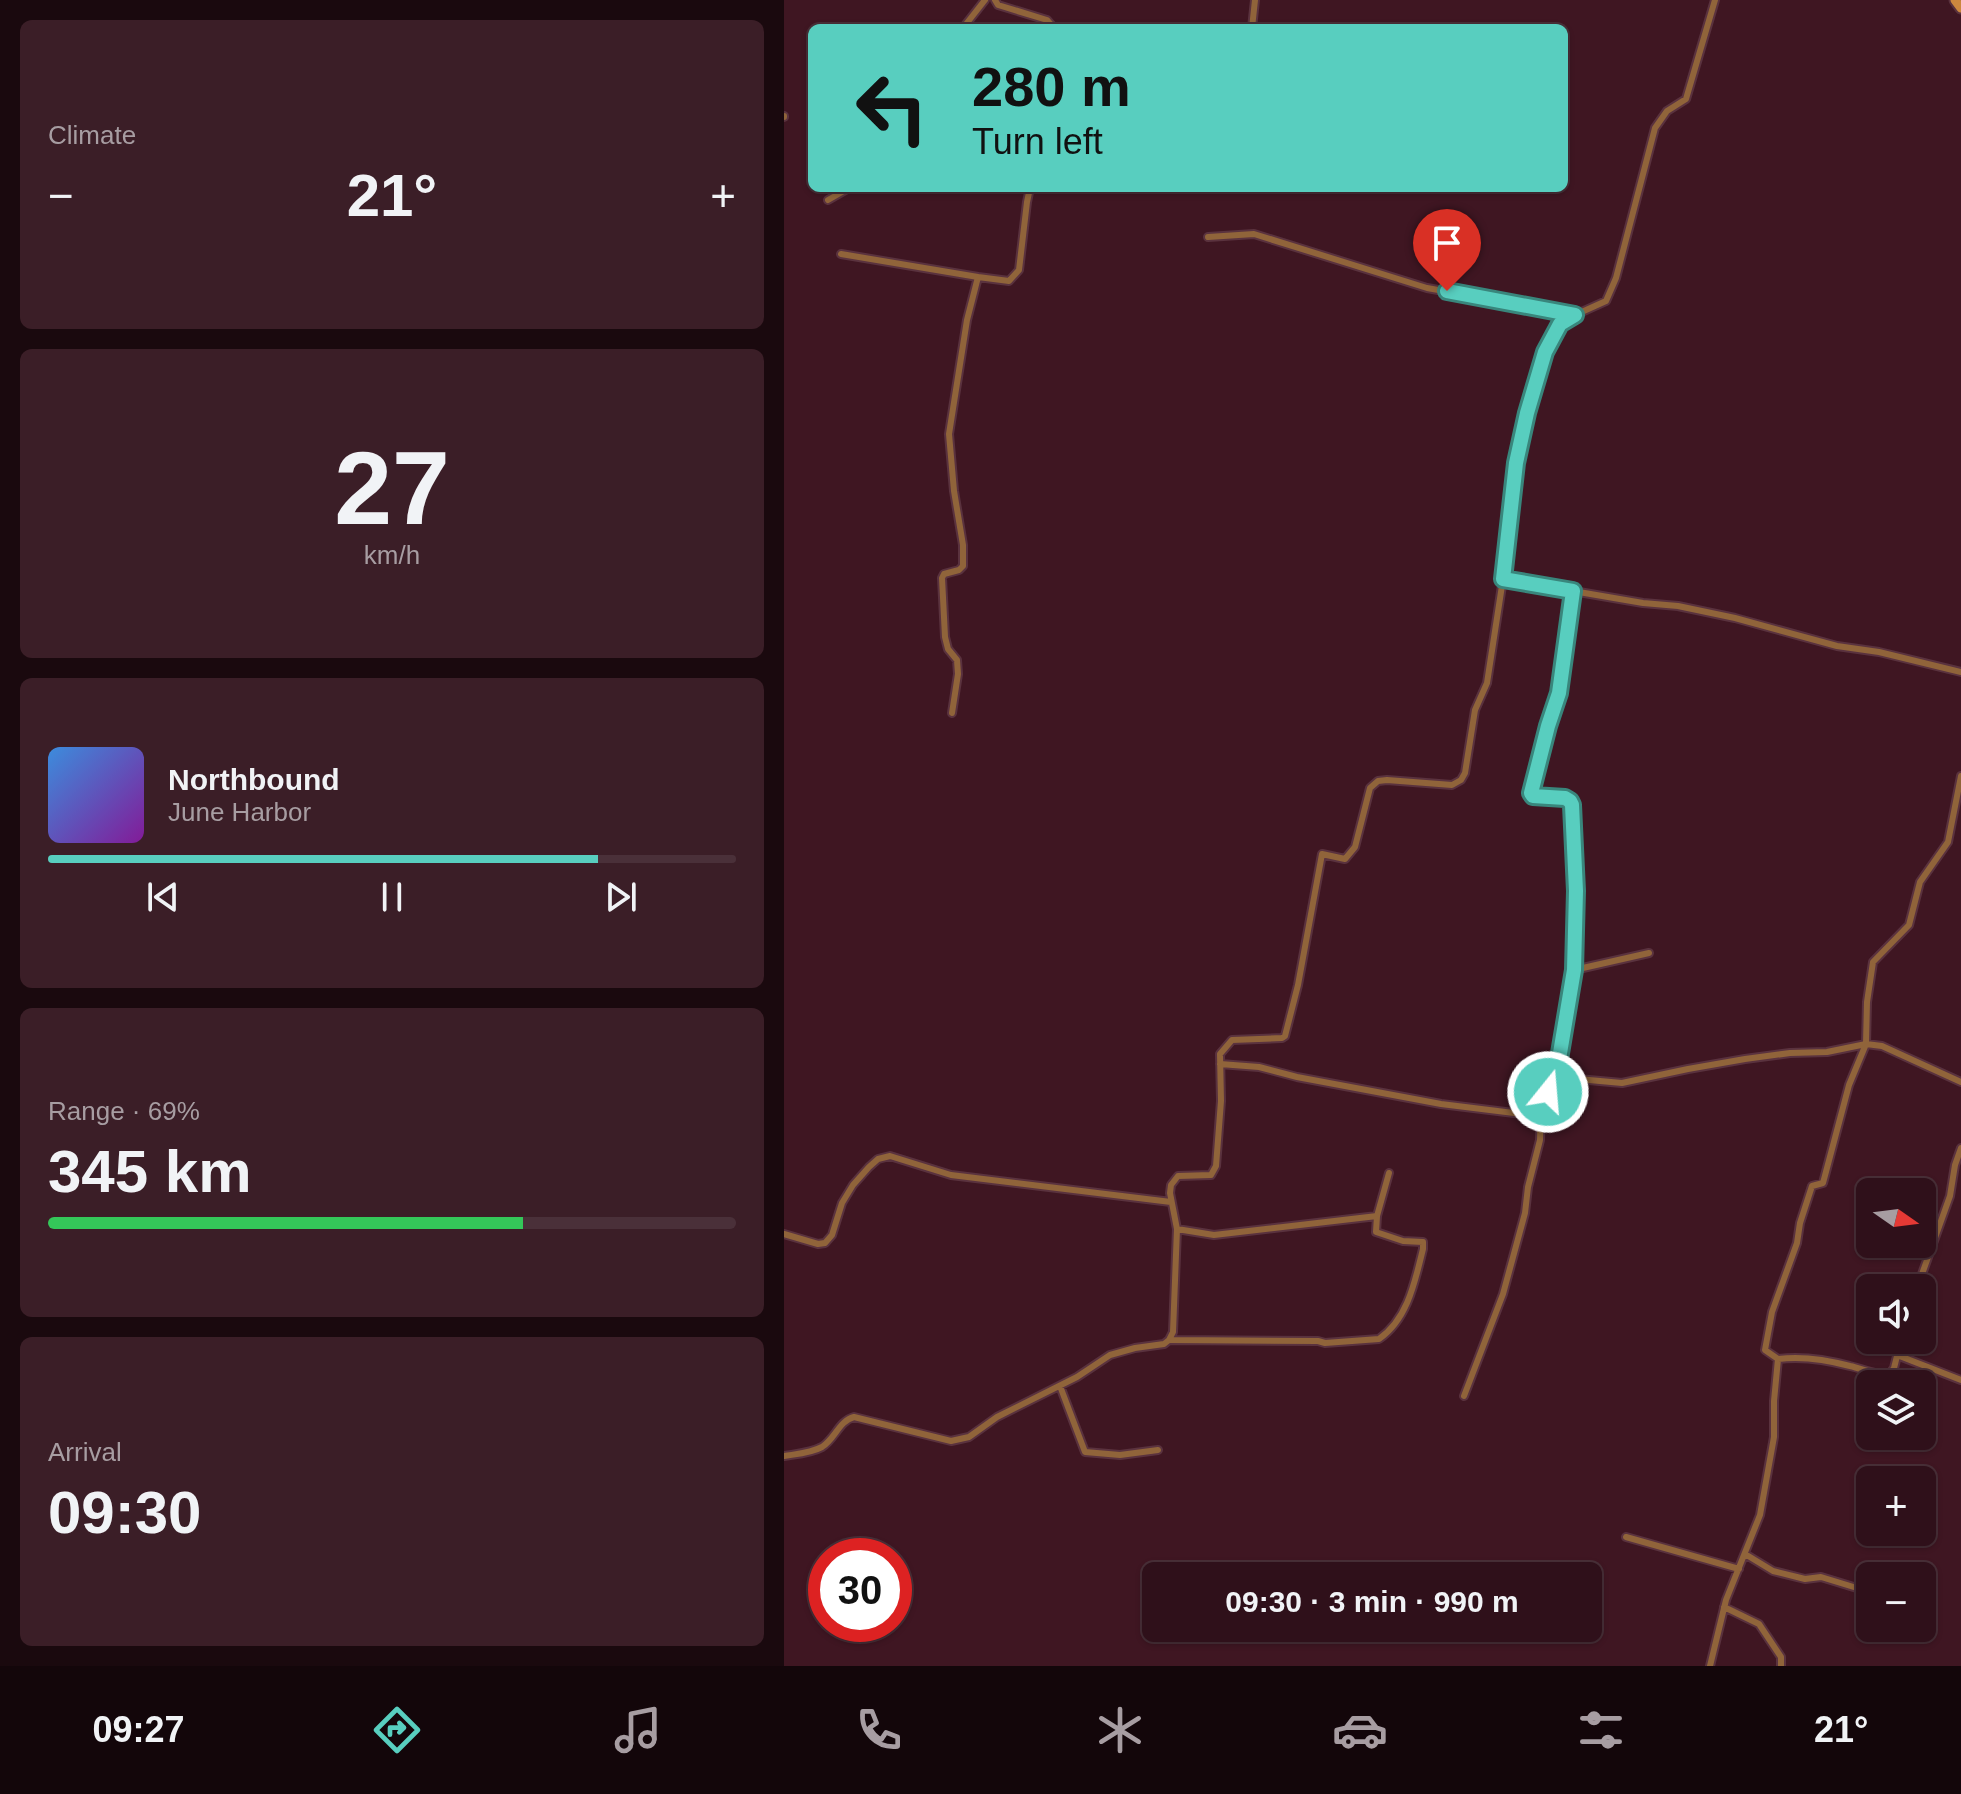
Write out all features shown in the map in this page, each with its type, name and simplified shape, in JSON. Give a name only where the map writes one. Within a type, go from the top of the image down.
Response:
[{"type":"main road","points":[[1955,0],[1961,8]]},
{"type":"street","points":[[966,24],[985,0]]},
{"type":"street","points":[[995,0],[998,5],[1047,20],[1050,24]]},
{"type":"street","points":[[1252,24],[1255,0]]},
{"type":"street","points":[[784,1456],[820,1448],[834,1437],[843,1423],[854,1417],[951,1441],[969,1437],[997,1417],[1077,1377],[1110,1355],[1164,1344],[1169,1340],[1173,1332],[1177,1229],[1171,1185],[1178,1176],[1211,1175],[1216,1166],[1221,1101],[1220,1054],[1232,1040],[1285,1036],[1298,985],[1322,854],[1345,859],[1355,847],[1370,788],[1378,781],[1387,780],[1452,785],[1461,780],[1465,773],[1475,710],[1487,683],[1516,463],[1545,352],[1560,324],[1606,301],[1616,278],[1655,128],[1667,111],[1686,99],[1715,0]]},
{"type":"street","points":[[828,200],[842,192]]},
{"type":"street","points":[[841,254],[1009,281],[1019,270],[1029,192]]},
{"type":"street","points":[[1208,237],[1254,234],[1427,288],[1575,315]]},
{"type":"street","points":[[952,713],[957,660],[948,649],[945,637],[942,578],[944,574],[963,566],[963,545],[949,434],[967,320],[978,277]]},
{"type":"street","points":[[1503,579],[1678,606],[1837,646],[1879,652],[1961,672]]},
{"type":"street","points":[[1220,1064],[1259,1067],[1441,1104],[1530,1115],[1541,1108],[1556,1077],[1574,970],[1576,891],[1572,805],[1565,798],[1533,796],[1531,793],[1559,693],[1573,591]]},
{"type":"street","points":[[1961,776],[1948,842],[1920,882],[1909,925],[1873,962],[1867,1002],[1866,1044],[1849,1085],[1823,1183],[1812,1186],[1797,1243],[1772,1312],[1765,1350],[1778,1359],[1811,1359],[1883,1375],[1889,1375],[1894,1368],[1897,1355],[1961,1380]]},
{"type":"street","points":[[1574,970],[1649,953]]},
{"type":"street","points":[[1556,1077],[1622,1083],[1745,1059],[1827,1052],[1866,1044],[1882,1046],[1961,1082]]},
{"type":"street","points":[[1464,1396],[1503,1294],[1525,1213],[1540,1140],[1541,1108]]},
{"type":"street","points":[[1922,1274],[1950,1196],[1961,1148]]},
{"type":"street","points":[[784,1234],[818,1244],[825,1243],[832,1235],[842,1203],[853,1185],[878,1159],[890,1156],[951,1175],[1171,1202]]},
{"type":"street","points":[[1169,1340],[1325,1343],[1379,1339],[1386,1334],[1402,1313],[1412,1292],[1423,1249],[1423,1242],[1403,1241],[1376,1232],[1377,1216],[1389,1173]]},
{"type":"street","points":[[1177,1229],[1214,1235],[1377,1216]]},
{"type":"street","points":[[1710,1666],[1724,1607],[1760,1515],[1774,1437],[1778,1359]]},
{"type":"street","points":[[1060,1386],[1085,1452],[1120,1455],[1158,1450]]},
{"type":"street","points":[[1626,1537],[1739,1569]]},
{"type":"street","points":[[1745,1554],[1773,1571],[1805,1579],[1821,1577],[1856,1588]]},
{"type":"street","points":[[1724,1607],[1759,1624],[1781,1657],[1781,1666]]},
{"type":"route","points":[[1447,291],[1575,315],[1560,324],[1545,352],[1527,413],[1516,463],[1503,579],[1573,591],[1559,693],[1531,793],[1533,796],[1565,798],[1572,805],[1576,891],[1574,970],[1556,1077],[1548,1092]]}]
